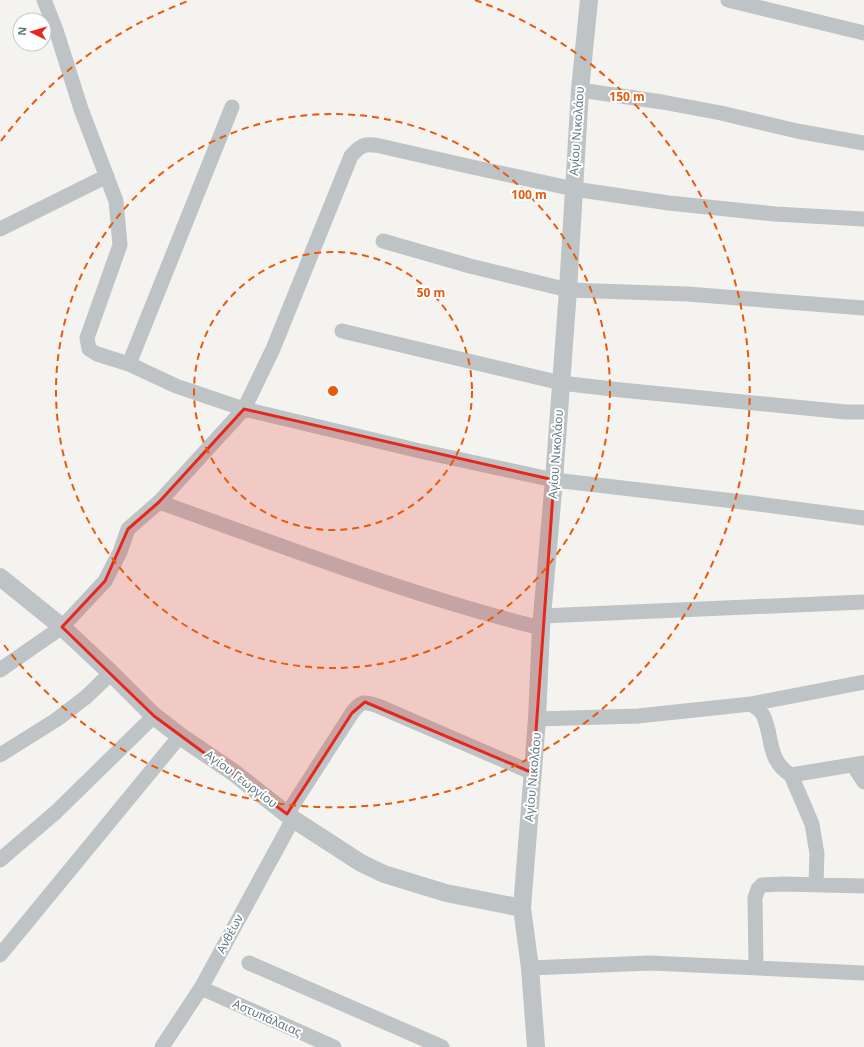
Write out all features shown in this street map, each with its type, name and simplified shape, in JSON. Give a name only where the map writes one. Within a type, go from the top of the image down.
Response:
[{"type":"street","points":[[44,0],[56,30],[81,109],[116,201],[120,245],[87,338],[89,349],[97,354],[129,364],[176,386],[244,409],[412,449],[554,480],[864,518]]},
{"type":"street","name":"Αγίου Νικολάου","points":[[536,1047],[530,968],[522,908],[537,719],[542,622],[568,290],[580,90],[589,0]]},
{"type":"street","points":[[728,0],[864,33]]},
{"type":"street","points":[[580,90],[662,102],[721,113],[797,131],[864,143]]},
{"type":"street","points":[[129,364],[232,107]]},
{"type":"street","points":[[0,670],[62,627],[105,581],[120,552],[128,529],[159,502],[244,409],[273,349],[351,156],[363,145],[370,144],[380,146],[464,166],[574,189],[669,203],[774,214],[864,219]]},
{"type":"street","points":[[0,229],[107,176]]},
{"type":"street","points":[[383,241],[470,266],[568,290],[687,294],[864,308]]},
{"type":"street","points":[[342,331],[561,383],[846,412],[864,412]]},
{"type":"street","points":[[159,502],[338,567],[498,617],[542,622],[864,602]]},
{"type":"street","name":"Αγίου Γεωργίου","points":[[0,577],[62,627],[154,716],[180,736],[233,772],[290,816],[361,863],[384,874],[446,893],[522,908]]},
{"type":"street","points":[[0,755],[56,720],[86,697],[111,673]]},
{"type":"street","points":[[537,719],[638,716],[751,704],[864,682]]},
{"type":"street","name":"Ανθέων","points":[[162,1047],[201,988],[290,816],[358,704],[365,702],[378,706],[533,774]]},
{"type":"street","points":[[751,704],[762,712],[772,750],[778,765],[791,775],[812,824],[817,854],[816,884]]},
{"type":"street","points":[[0,860],[56,812],[154,716]]},
{"type":"street","points":[[0,955],[180,736]]},
{"type":"street","points":[[791,775],[859,764],[864,782]]},
{"type":"street","points":[[756,968],[755,898],[758,889],[762,885],[816,884],[864,886]]},
{"type":"street","points":[[249,963],[442,1047]]},
{"type":"street","points":[[530,968],[650,963],[864,973]]},
{"type":"street","name":"Αστυπάλαιας","points":[[201,988],[334,1047]]},
{"type":"highlighted area","points":[[244,409],[554,480],[533,773],[365,702],[352,713],[287,814],[154,716],[62,627],[105,581],[128,529],[159,502]]}]
